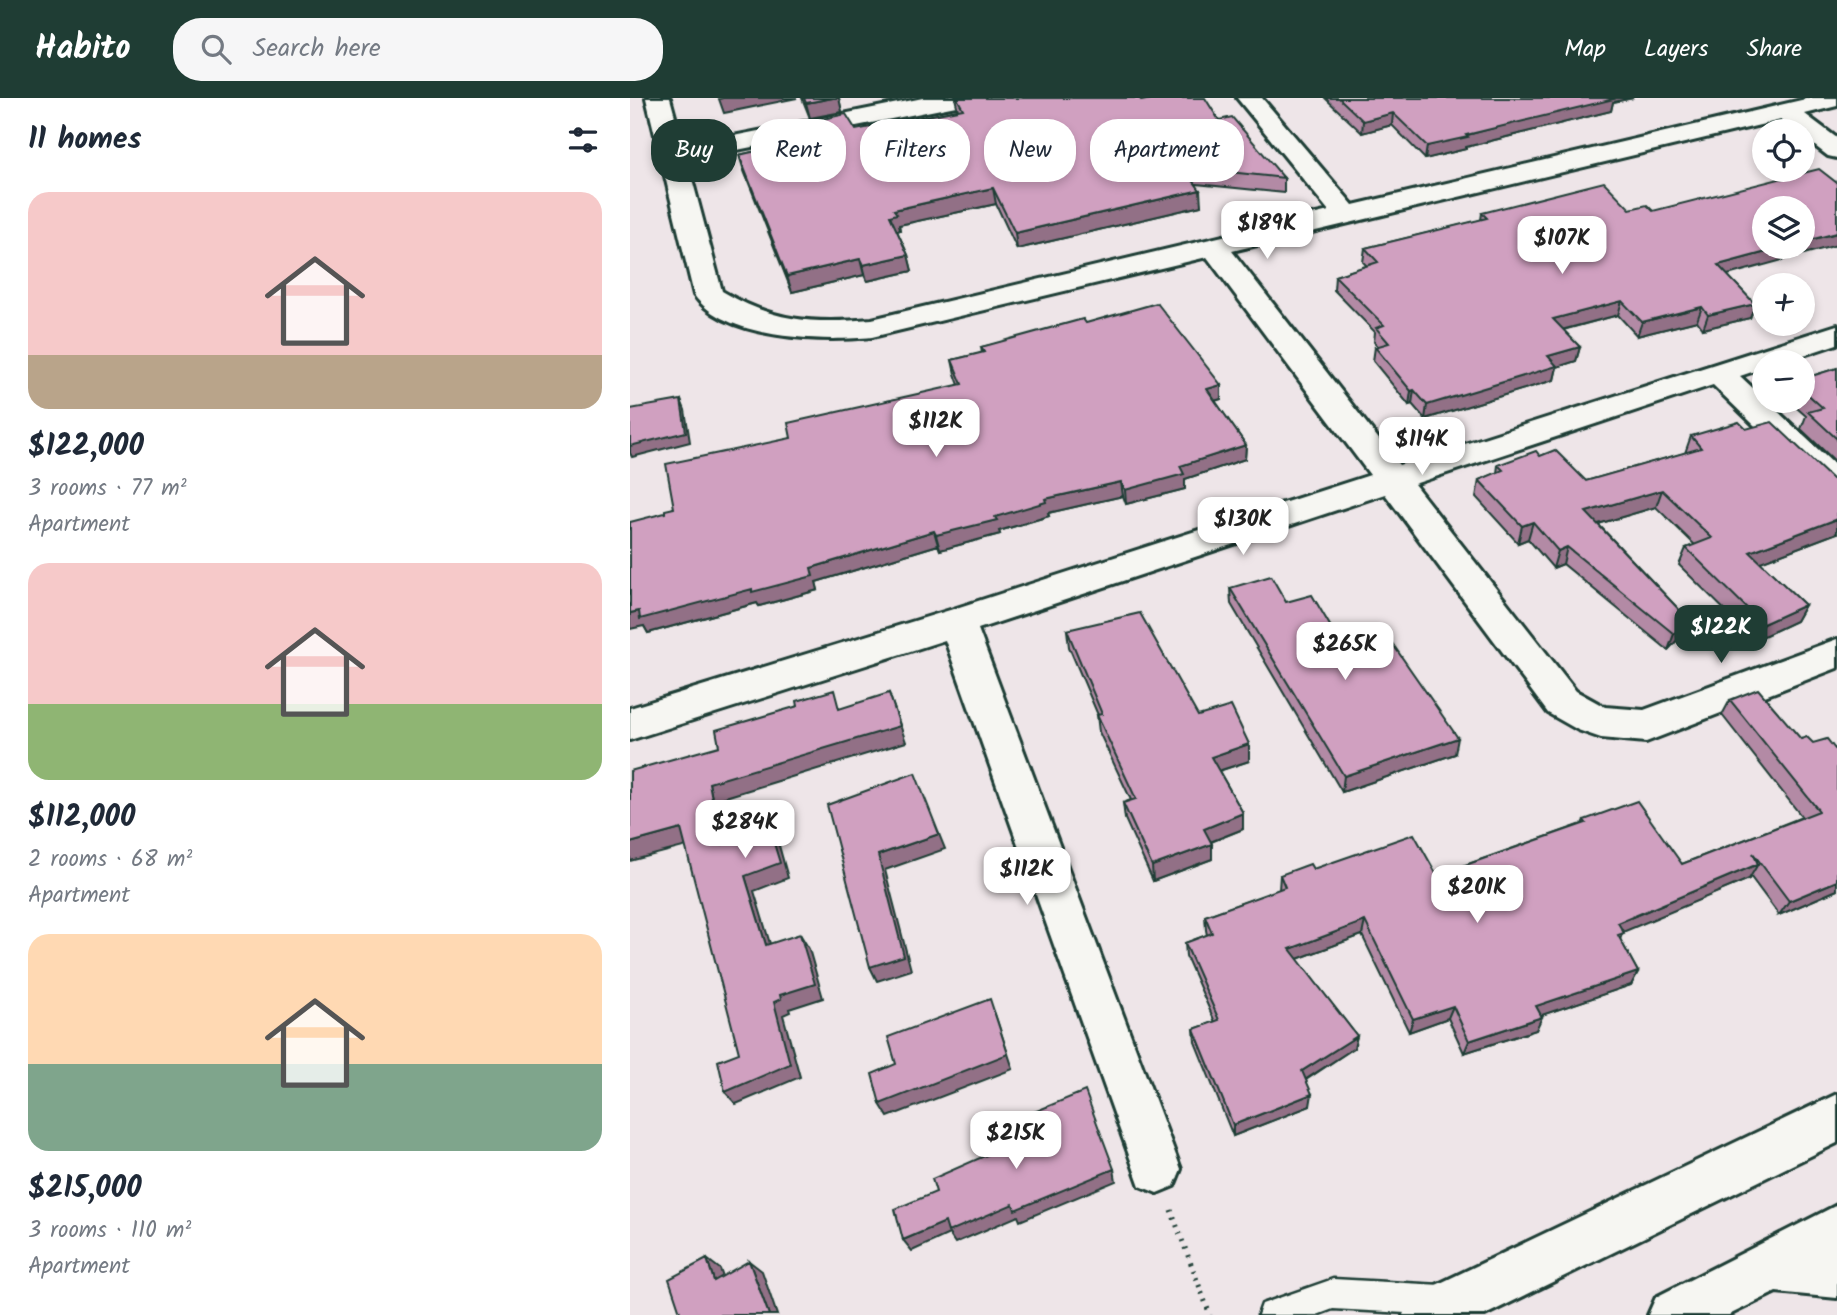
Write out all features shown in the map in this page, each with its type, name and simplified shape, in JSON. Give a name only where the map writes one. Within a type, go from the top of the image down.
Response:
[{"type":"street","points":[[658,98],[664,119]]},
{"type":"street","points":[[737,143],[961,98]]},
{"type":"street","points":[[1249,98],[1348,217]]},
{"type":"street","points":[[682,182],[709,295],[751,320],[800,332],[872,328],[1837,99]]},
{"type":"street","points":[[1785,111],[1837,150]]},
{"type":"street","points":[[1215,248],[1389,480],[1562,702],[1590,720],[1617,728],[1646,726],[1837,653]]},
{"type":"street","points":[[630,724],[957,622],[1837,334]]},
{"type":"street","points":[[1718,373],[1837,486]]},
{"type":"street","points":[[957,622],[1157,1169]]},
{"type":"street","points":[[1443,1308],[1837,1118]]},
{"type":"street","points":[[1674,1315],[1773,1266],[1837,1230]]},
{"type":"street","points":[[1773,1266],[1837,1272]]},
{"type":"lane","points":[[1273,1315],[1333,1294],[1443,1308]]},
{"type":"path","points":[[1157,1169],[1210,1315]]},
{"type":"building","points":[[804,98],[833,98],[806,103]]},
{"type":"building","points":[[957,98],[1139,98],[1142,101],[1156,98],[1205,98],[1218,119],[1090,119],[1090,182],[1194,182],[1200,190],[1015,233],[993,188],[894,210],[897,214],[890,216],[908,255],[863,265],[860,259],[787,276],[739,155],[751,152],[751,182],[846,182],[846,119],[822,119],[846,114],[856,130],[860,129],[860,182],[970,182],[970,119],[912,119],[963,109]]},
{"type":"building","points":[[1339,98],[1614,99],[1427,146],[1393,113],[1363,121]]},
{"type":"building","points":[[1244,131],[1284,178],[1244,174]]},
{"type":"building","points":[[1819,169],[1837,183],[1837,233],[1815,239],[1815,196],[1752,196],[1752,256],[1718,265],[1752,301],[1752,305],[1708,315],[1702,307],[1642,322],[1622,301],[1553,319],[1580,347],[1548,356],[1557,366],[1427,405],[1414,390],[1411,391],[1375,347],[1389,343],[1376,328],[1384,325],[1335,276],[1378,262],[1365,248],[1487,218],[1482,213],[1604,182],[1630,209],[1647,205],[1653,211],[1768,182],[1815,182],[1815,170]]},
{"type":"building","points":[[1157,303],[1221,385],[1207,389],[1246,445],[1180,466],[1184,474],[1125,490],[1121,482],[1045,499],[1046,502],[995,517],[997,520],[936,535],[934,531],[811,568],[813,576],[640,619],[639,611],[630,613],[630,522],[674,508],[666,464],[791,438],[788,423],[962,384],[952,360],[984,352],[981,347],[1083,319],[1086,323]]},
{"type":"building","points":[[1837,368],[1837,439],[1809,413],[1823,408],[1815,401],[1815,375]]},
{"type":"building","points":[[681,400],[686,432],[630,446],[630,409]]},
{"type":"building","points":[[1739,422],[1746,429],[1772,422],[1832,479],[1837,480],[1837,519],[1750,552],[1805,605],[1763,624],[1686,548],[1712,538],[1662,490],[1586,512],[1688,619],[1674,634],[1567,547],[1558,551],[1533,522],[1522,526],[1479,480],[1503,470],[1498,465],[1536,451],[1540,456],[1555,450],[1586,481],[1701,448],[1691,436]]},
{"type":"building","points":[[1271,576],[1286,602],[1312,595],[1345,651],[1387,636],[1458,738],[1344,776],[1230,588]]},
{"type":"building","points":[[1140,613],[1198,716],[1231,706],[1249,744],[1211,757],[1243,813],[1204,829],[1212,844],[1152,866],[1123,803],[1136,799],[1097,715],[1102,714],[1067,630]]},
{"type":"building","points":[[1758,689],[1801,739],[1807,737],[1813,743],[1827,739],[1837,748],[1837,881],[1789,901],[1753,853],[1758,864],[1618,923],[1624,933],[1618,935],[1638,972],[1536,1006],[1542,1017],[1469,1041],[1453,1006],[1413,1019],[1365,921],[1290,949],[1357,1036],[1302,1071],[1312,1094],[1233,1125],[1194,1029],[1219,1020],[1185,943],[1212,933],[1205,916],[1285,887],[1280,875],[1310,864],[1313,869],[1414,834],[1437,875],[1586,823],[1584,820],[1637,801],[1682,864],[1819,811],[1730,700]]},
{"type":"building","points":[[834,690],[839,709],[889,693],[900,726],[709,783],[721,845],[769,827],[780,863],[745,876],[766,945],[800,934],[815,984],[780,995],[781,999],[774,1002],[790,1064],[725,1092],[718,1061],[739,1053],[681,829],[630,843],[630,771],[719,746],[716,730],[798,706],[797,701]]},
{"type":"building","points":[[915,773],[939,834],[878,855],[904,956],[870,967],[827,805]]},
{"type":"building","points":[[990,999],[1008,1054],[880,1104],[872,1074],[896,1064],[888,1037]]},
{"type":"building","points":[[1085,1091],[1114,1169],[1015,1210],[1013,1204],[948,1232],[945,1222],[903,1240],[895,1209],[936,1192],[932,1179],[996,1151],[994,1145],[1039,1127],[1034,1112]]},
{"type":"building","points":[[707,1259],[714,1281],[749,1261],[769,1315],[681,1315],[669,1279]]}]
